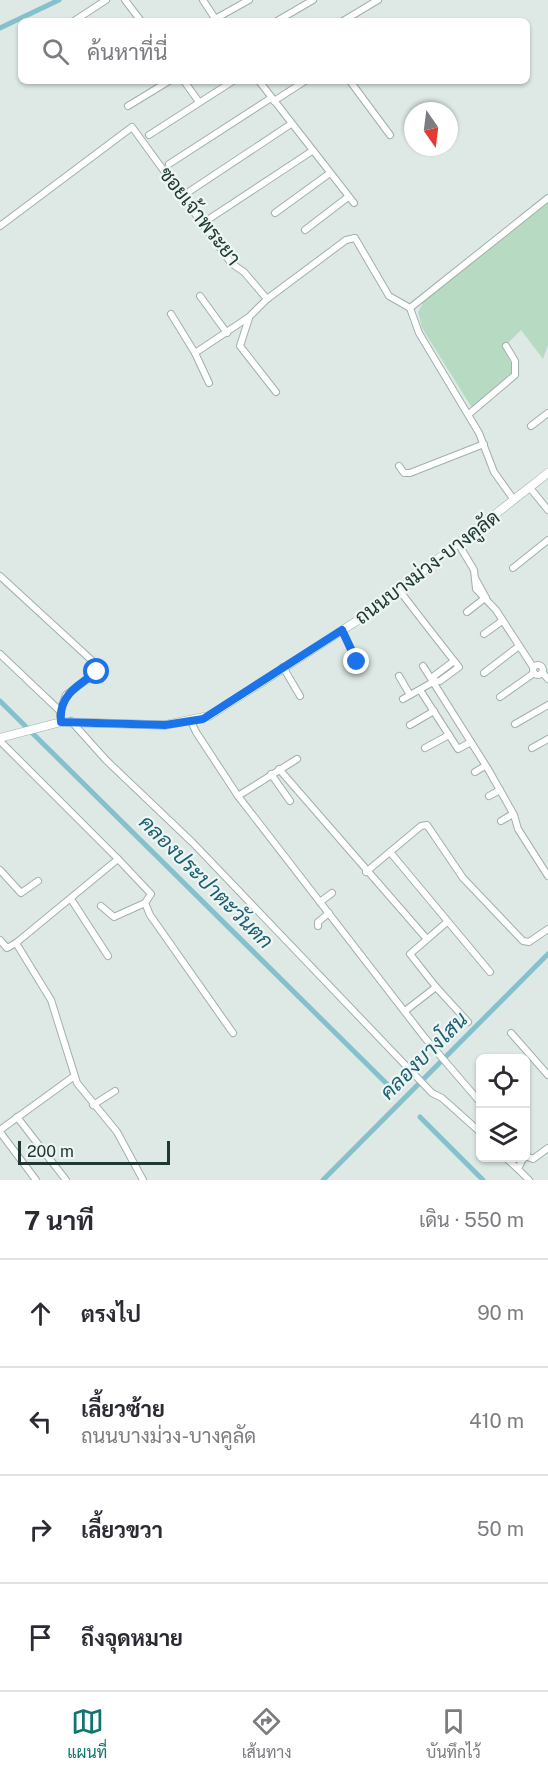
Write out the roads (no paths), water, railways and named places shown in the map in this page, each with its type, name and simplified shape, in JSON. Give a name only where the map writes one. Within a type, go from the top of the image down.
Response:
[{"type":"street","points":[[79,18],[106,0]]},
{"type":"street","points":[[125,0],[139,18]]},
{"type":"street","points":[[203,0],[215,18]]},
{"type":"street","points":[[219,18],[249,0]]},
{"type":"street","points":[[282,18],[313,0]]},
{"type":"street","points":[[348,18],[378,0]]},
{"type":"street","points":[[128,106],[164,84]]},
{"type":"street","points":[[186,84],[199,102]]},
{"type":"street","points":[[149,135],[228,84]]},
{"type":"street","points":[[260,84],[354,203]]},
{"type":"street","points":[[169,164],[300,84]]},
{"type":"street","points":[[356,84],[390,135]]},
{"type":"street","points":[[190,191],[291,124]]},
{"type":"street","name":"ซอยเจ้าพระยา","points":[[0,226],[132,127],[231,263],[244,272],[267,299]]},
{"type":"street","points":[[209,219],[312,151]]},
{"type":"street","points":[[275,213],[330,173]]},
{"type":"street","points":[[306,230],[348,197]]},
{"type":"street","points":[[410,308],[548,198]]},
{"type":"street","points":[[195,353],[249,317],[267,299],[353,237],[357,239],[389,296],[410,308],[419,333],[469,414],[484,444],[494,472],[514,500]]},
{"type":"street","points":[[200,296],[227,333]]},
{"type":"street","points":[[171,314],[195,353],[209,382]]},
{"type":"street","points":[[249,317],[240,346],[276,392]]},
{"type":"street","points":[[469,414],[514,375],[515,361],[506,346]]},
{"type":"street","points":[[531,426],[548,413]]},
{"type":"street","points":[[399,466],[404,473],[410,473],[484,444]]},
{"type":"street","name":"ถนนบางม่วง-บางคูลัด","points":[[0,739],[57,722],[165,725],[191,722],[209,716],[342,630],[399,590],[548,473]]},
{"type":"street","points":[[530,488],[548,510]]},
{"type":"street","points":[[513,568],[548,540]]},
{"type":"street","points":[[459,545],[472,566],[476,590],[486,599],[538,675],[542,672],[548,679]]},
{"type":"street","points":[[0,576],[99,667],[97,672],[66,695],[57,722]]},
{"type":"street","points":[[399,590],[459,667],[440,681],[433,682],[406,697],[399,676]]},
{"type":"street","points":[[467,612],[486,599]]},
{"type":"street","points":[[484,634],[502,621]]},
{"type":"street","points":[[342,630],[357,662]]},
{"type":"street","points":[[484,672],[519,646]]},
{"type":"street","points":[[0,654],[60,711]]},
{"type":"street","points":[[433,682],[435,676],[454,661]]},
{"type":"street","points":[[423,666],[500,790],[518,829],[548,876]]},
{"type":"street","points":[[283,667],[300,696]]},
{"type":"street","points":[[500,697],[534,670]]},
{"type":"street","points":[[420,690],[458,749],[471,742]]},
{"type":"street","points":[[515,724],[548,705]]},
{"type":"street","points":[[410,725],[434,711]]},
{"type":"street","points":[[71,721],[106,760],[193,843],[414,1075],[432,1093],[442,1098],[476,1128]]},
{"type":"street","points":[[191,722],[238,796],[439,1055],[476,1097]]},
{"type":"street","points":[[424,748],[449,735]]},
{"type":"street","points":[[0,739],[151,894],[146,903],[114,917],[101,906]]},
{"type":"street","points":[[532,748],[548,739]]},
{"type":"street","points":[[238,796],[297,759]]},
{"type":"street","points":[[475,772],[485,766]]},
{"type":"street","points":[[279,769],[366,872],[426,938]]},
{"type":"street","points":[[271,774],[290,801]]},
{"type":"street","points":[[489,795],[500,790]]},
{"type":"street","points":[[501,821],[513,814]]},
{"type":"street","points":[[366,872],[423,825],[427,825],[463,878],[523,941],[529,942],[548,929]]},
{"type":"street","points":[[390,852],[490,972]]},
{"type":"street","points":[[0,940],[7,948],[16,943],[118,860]]},
{"type":"street","points":[[0,870],[21,893],[38,881]]},
{"type":"street","points":[[320,902],[332,893]]},
{"type":"street","points":[[70,899],[108,956]]},
{"type":"street","points":[[146,903],[164,937],[233,1034]]},
{"type":"street","points":[[318,926],[318,922],[329,913]]},
{"type":"street","points":[[447,922],[410,954],[468,1022]]},
{"type":"street","points":[[16,943],[51,1000],[74,1077],[93,1105],[117,1132],[144,1180]]},
{"type":"street","points":[[405,1011],[436,987]]},
{"type":"street","points":[[511,1033],[548,1075]]},
{"type":"street","points":[[36,1180],[0,1131],[74,1077]]},
{"type":"street","points":[[93,1105],[115,1091]]},
{"type":"street","points":[[17,1117],[66,1180]]},
{"type":"street","points":[[530,1158],[533,1159],[548,1148]]},
{"type":"street","points":[[510,1162],[529,1180]]},
{"type":"street","points":[[518,1169],[522,1162]]},
{"type":"waterway","points":[[21,18],[59,0]]},
{"type":"waterway","points":[[0,28],[18,19]]},
{"type":"waterway","name":"คลองประปาตะวันตก","points":[[0,701],[389,1086]]},
{"type":"waterway","name":"คลองบางโสน","points":[[323,1180],[548,954]]},
{"type":"waterway","name":"คลองประปาตะวันตก","points":[[420,1117],[483,1180]]}]
